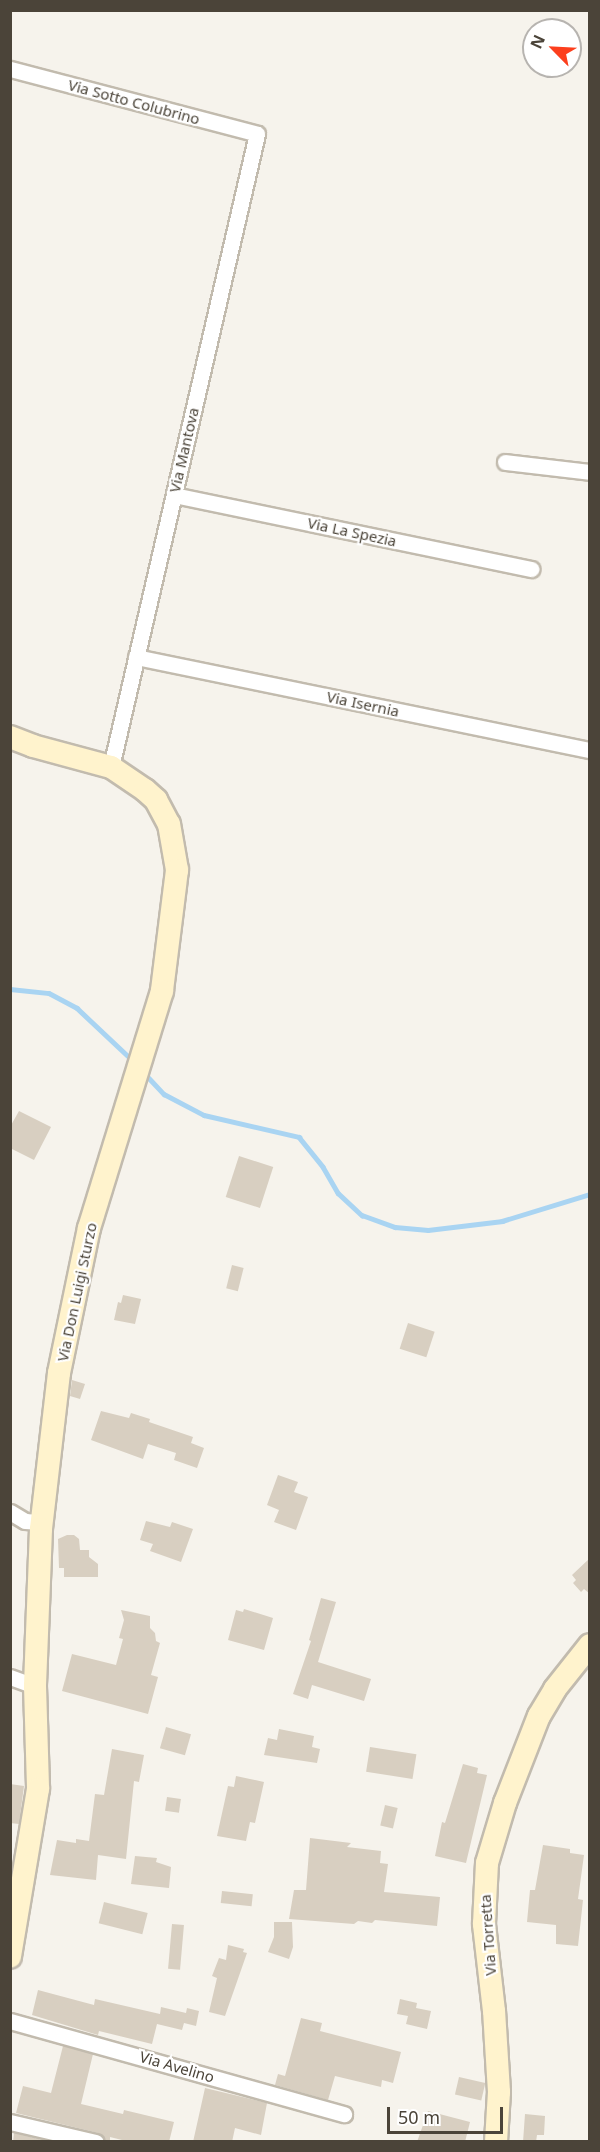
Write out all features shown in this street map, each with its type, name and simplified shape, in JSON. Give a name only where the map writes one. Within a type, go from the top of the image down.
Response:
[{"type":"street","name":"Via Sotto Colubrino","points":[[10,69],[257,134]]},
{"type":"street","name":"Via Mantova","points":[[111,767],[257,134]]},
{"type":"street","points":[[505,462],[590,472]]},
{"type":"street","name":"Via La Spezia","points":[[174,495],[531,568]]},
{"type":"street","name":"Via Isernia","points":[[136,657],[590,750]]},
{"type":"street","name":"Via Don Luigi Sturzo","points":[[10,737],[33,746],[111,767],[145,790],[165,814],[173,840],[177,870],[162,991],[89,1228],[58,1384],[41,1522],[35,1686],[38,1789],[10,1957]]},
{"type":"street","points":[[10,1512],[25,1521],[41,1522]]},
{"type":"street","name":"Via Torretta","points":[[496,2142],[499,2092],[494,2011],[484,1924],[486,1863],[505,1803],[539,1716],[555,1689],[590,1645]]},
{"type":"street","points":[[10,1677],[35,1686]]},
{"type":"street","name":"Via Avelino","points":[[10,2021],[344,2114]]},
{"type":"street","points":[[10,2122],[96,2142]]},
{"type":"building","points":[[19,1111],[51,1127],[34,1160],[10,1148],[10,1127]]},
{"type":"building","points":[[239,1156],[273,1167],[260,1208],[226,1197]]},
{"type":"building","points":[[232,1265],[244,1268],[238,1291],[226,1288]]},
{"type":"building","points":[[123,1295],[141,1299],[135,1324],[114,1320],[118,1302],[121,1303]]},
{"type":"building","points":[[408,1323],[435,1332],[426,1357],[400,1349]]},
{"type":"building","points":[[72,1380],[85,1384],[80,1399],[70,1396]]},
{"type":"building","points":[[101,1411],[129,1418],[131,1413],[150,1419],[149,1422],[193,1437],[191,1443],[204,1448],[197,1468],[174,1460],[176,1453],[148,1444],[143,1459],[91,1440]]},
{"type":"building","points":[[278,1475],[298,1482],[294,1492],[308,1497],[296,1530],[274,1522],[279,1510],[267,1505]]},
{"type":"building","points":[[146,1521],[170,1527],[172,1522],[193,1529],[181,1562],[150,1551],[153,1544],[140,1540]]},
{"type":"building","points":[[74,1535],[79,1539],[80,1550],[89,1550],[89,1557],[98,1564],[98,1577],[64,1577],[64,1568],[59,1568],[58,1539]]},
{"type":"building","points":[[590,1558],[590,1594],[584,1589],[581,1592],[573,1583],[576,1580],[572,1575]]},
{"type":"building","points":[[321,1598],[336,1602],[318,1662],[371,1679],[364,1701],[312,1685],[308,1699],[293,1694],[311,1641],[309,1640]]},
{"type":"building","points":[[244,1609],[273,1618],[264,1650],[228,1640],[236,1610],[243,1612]]},
{"type":"building","points":[[121,1610],[150,1616],[150,1628],[155,1633],[156,1641],[160,1643],[151,1675],[158,1677],[148,1714],[62,1691],[72,1654],[116,1665],[123,1639],[119,1638],[124,1620]]},
{"type":"building","points":[[166,1727],[191,1734],[185,1755],[160,1748]]},
{"type":"building","points":[[279,1729],[314,1736],[312,1747],[320,1749],[317,1763],[264,1755],[268,1738],[277,1740]]},
{"type":"building","points":[[370,1747],[416,1754],[413,1779],[366,1772]]},
{"type":"building","points":[[112,1749],[144,1755],[139,1782],[134,1781],[126,1859],[98,1855],[96,1880],[50,1875],[57,1840],[76,1843],[76,1839],[89,1841],[95,1794],[104,1795]]},
{"type":"building","points":[[463,1764],[478,1768],[477,1773],[487,1775],[466,1863],[435,1856],[442,1822],[445,1823]]},
{"type":"building","points":[[236,1776],[264,1782],[255,1823],[250,1822],[246,1841],[217,1836],[228,1786],[234,1787]]},
{"type":"building","points":[[10,1784],[24,1786],[19,1824],[10,1823]]},
{"type":"building","points":[[167,1797],[181,1799],[179,1813],[165,1811]]},
{"type":"building","points":[[385,1805],[398,1808],[393,1828],[380,1825]]},
{"type":"building","points":[[310,1838],[351,1843],[347,1847],[381,1851],[380,1863],[388,1864],[384,1892],[440,1897],[437,1926],[375,1920],[372,1923],[358,1921],[354,1924],[289,1919],[294,1890],[306,1890]]},
{"type":"building","points":[[543,1845],[570,1849],[570,1853],[584,1855],[578,1899],[583,1900],[578,1946],[556,1944],[556,1925],[527,1922],[530,1890],[535,1890]]},
{"type":"building","points":[[135,1856],[157,1858],[156,1862],[171,1867],[169,1888],[131,1884]]},
{"type":"building","points":[[222,1891],[253,1894],[252,1906],[221,1903]]},
{"type":"building","points":[[104,1902],[148,1913],[142,1934],[99,1923]]},
{"type":"building","points":[[274,1922],[292,1922],[293,1947],[289,1959],[268,1952],[274,1937]]},
{"type":"building","points":[[172,1924],[184,1925],[180,1970],[168,1969]]},
{"type":"building","points":[[228,1945],[244,1949],[243,1952],[247,1953],[225,2016],[209,2012],[217,1978],[212,1976],[219,1958],[226,1960]]},
{"type":"building","points":[[38,1990],[94,2005],[95,1999],[160,2014],[161,2007],[186,2013],[187,2008],[199,2011],[196,2026],[184,2023],[182,2030],[157,2024],[152,2044],[99,2031],[98,2035],[32,2015]]},
{"type":"building","points":[[400,1999],[417,2003],[416,2008],[431,2011],[427,2029],[406,2024],[408,2016],[397,2014]]},
{"type":"building","points":[[301,2018],[322,2023],[320,2031],[401,2052],[393,2083],[382,2080],[381,2087],[335,2076],[328,2100],[275,2085],[278,2074],[285,2076]]},
{"type":"building","points":[[63,2046],[93,2054],[81,2104],[123,2114],[124,2110],[174,2122],[169,2142],[130,2142],[110,2137],[110,2142],[105,2142],[98,2133],[16,2113],[23,2086],[51,2093]]},
{"type":"building","points":[[459,2077],[485,2083],[481,2101],[455,2095]]},
{"type":"building","points":[[205,2088],[267,2103],[261,2135],[235,2128],[232,2142],[193,2142]]},
{"type":"building","points":[[428,2111],[470,2122],[465,2142],[417,2142]]},
{"type":"building","points":[[525,2114],[545,2116],[544,2135],[537,2135],[536,2142],[523,2142]]},
{"type":"building","points":[[14,2133],[51,2142],[13,2142]]},
{"type":"waterway","points":[[10,989],[49,993],[77,1008],[128,1056]]},
{"type":"waterway","points":[[149,1078],[164,1094],[204,1115],[299,1137],[323,1167],[338,1193],[362,1215],[395,1227],[428,1230],[502,1221],[590,1194]]}]
